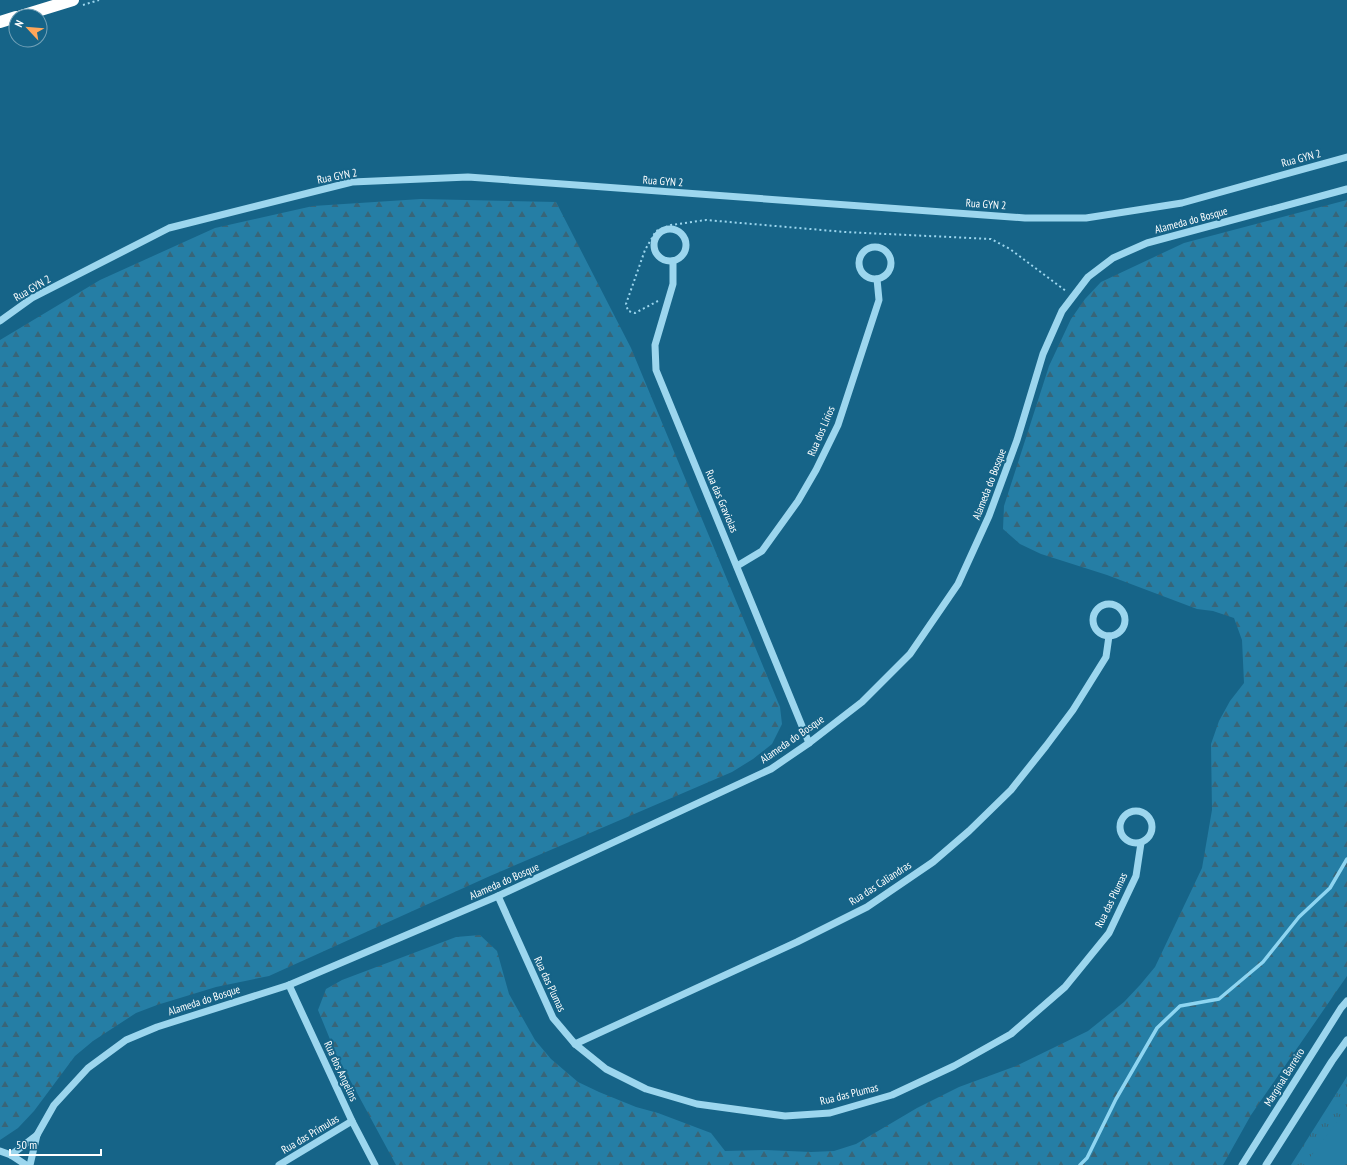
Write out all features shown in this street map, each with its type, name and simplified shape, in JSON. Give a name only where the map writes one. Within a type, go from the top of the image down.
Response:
[{"type":"highway","points":[[47,8],[73,0]]},
{"type":"street","name":"Rua GYN 2","points":[[0,321],[32,298],[169,228],[352,182],[468,177],[1017,217],[1086,218],[1182,203],[1347,157]]},
{"type":"street","name":"Alameda do Bosque","points":[[30,1165],[37,1135],[54,1105],[88,1068],[126,1040],[157,1027],[290,985],[498,896],[772,769],[809,743],[862,702],[910,654],[958,584],[990,516],[1017,440],[1044,354],[1062,311],[1088,277],[1113,258],[1147,244],[1347,189]]},
{"type":"street","points":[[664,230],[675,230],[683,236],[685,241],[686,246],[682,256],[673,261],[662,260],[658,257],[654,247],[656,237],[664,230]]},
{"type":"street","points":[[872,247],[883,249],[890,258],[890,269],[887,274],[877,279],[872,280],[863,275],[858,266],[858,261],[863,252],[872,247]]},
{"type":"street","name":"Rua das Graviolas","points":[[673,261],[673,284],[655,344],[656,370],[809,743]]},
{"type":"street","name":"Rua dos Lírios","points":[[737,566],[762,551],[798,501],[816,470],[838,425],[879,300],[877,279]]},
{"type":"street","points":[[1110,604],[1120,608],[1123,612],[1124,623],[1119,632],[1109,636],[1099,633],[1093,625],[1093,619],[1096,610],[1100,606],[1110,604]]},
{"type":"street","name":"Rua das Caliandras","points":[[575,1044],[797,942],[867,907],[933,862],[969,831],[1011,790],[1046,746],[1074,710],[1106,657],[1109,636]]},
{"type":"street","points":[[1129,812],[1140,812],[1145,814],[1151,822],[1151,832],[1149,836],[1141,843],[1130,842],[1122,836],[1120,825],[1122,820],[1129,812]]},
{"type":"street","name":"Rua das Plumas","points":[[498,896],[553,1018],[575,1044],[606,1069],[646,1089],[697,1104],[785,1116],[830,1113],[892,1095],[954,1066],[1011,1034],[1065,987],[1109,933],[1136,876],[1141,843]]},
{"type":"street","name":"Rua dos Angelins","points":[[290,985],[352,1121],[375,1165]]},
{"type":"street","name":"Marginal Barreiro","points":[[1242,1165],[1298,1074],[1347,1001]]},
{"type":"street","points":[[1266,1165],[1347,1040]]},
{"type":"street","name":"Rua das Prímulas","points":[[279,1165],[352,1121]]},
{"type":"street","name":"Alameda do Bosque","points":[[11,1155],[37,1135]]},
{"type":"street","points":[[0,1151],[11,1155],[26,1165]]},
{"type":"path","points":[[670,294],[635,313],[628,311],[626,304],[645,250],[656,231],[671,225],[706,220],[845,232],[991,239],[1010,249],[1073,297]]},
{"type":"green space","points":[[421,199],[556,202],[631,348],[780,707],[782,724],[772,744],[753,759],[732,772],[490,876],[269,976],[216,987],[136,1013],[93,1041],[75,1056],[34,1111],[18,1128],[0,1140],[0,340],[100,280],[215,228],[313,206]]},
{"type":"green space","points":[[1347,200],[1347,976],[1251,1115],[1223,1165],[396,1165],[336,1054],[318,1010],[326,989],[342,980],[456,937],[480,935],[497,951],[509,994],[535,1040],[551,1059],[578,1082],[636,1107],[658,1113],[711,1133],[725,1151],[834,1151],[856,1144],[917,1108],[959,1087],[1016,1066],[1088,1031],[1124,1002],[1155,967],[1202,868],[1212,810],[1211,744],[1219,721],[1230,701],[1244,683],[1242,640],[1234,618],[1213,611],[1197,609],[1107,575],[1041,554],[1020,544],[1003,529],[1004,506],[1049,366],[1071,319],[1085,299],[1101,282],[1184,243]]},
{"type":"green space","points":[[1347,1076],[1347,1165],[1291,1165],[1346,1078]]},
{"type":"green space","points":[[1340,1118],[1347,1123],[1347,1161],[1344,1165],[1304,1165]]},
{"type":"waterway","points":[[1080,1165],[1087,1158],[1116,1099],[1157,1028],[1180,1006],[1219,999],[1263,962],[1299,917],[1330,888],[1347,859]]}]
